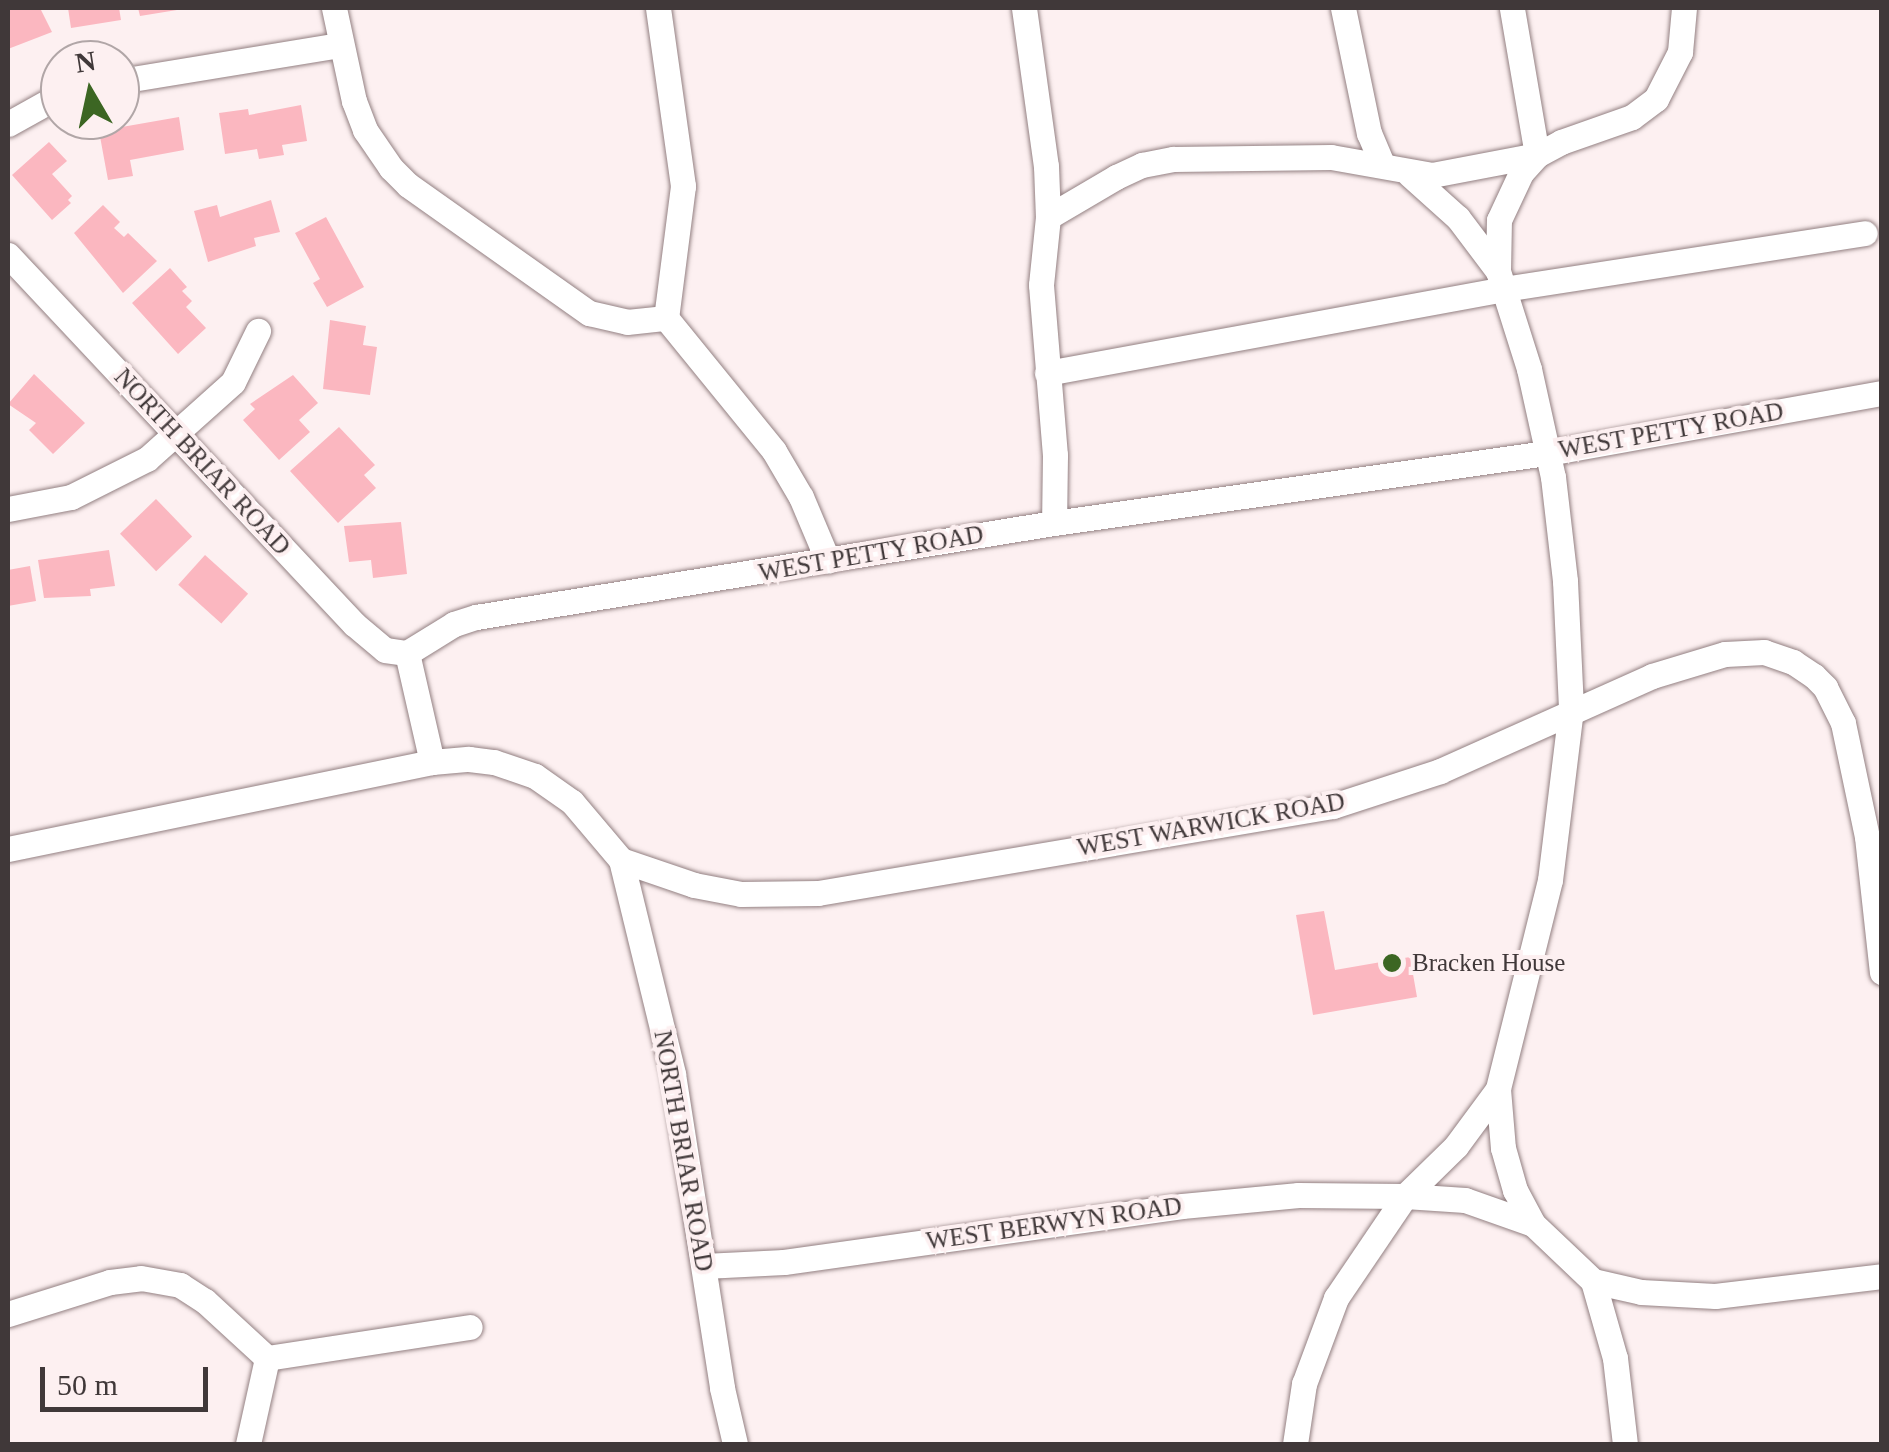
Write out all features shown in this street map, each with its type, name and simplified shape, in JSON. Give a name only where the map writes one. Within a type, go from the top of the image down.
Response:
[{"type":"street","points":[[334,8],[340,44],[365,130],[390,168],[408,185],[589,313],[627,322],[666,318]]},
{"type":"street","points":[[658,8],[683,186],[666,318],[774,450],[801,497],[828,561]]},
{"type":"street","points":[[1024,8],[1041,110],[1048,218],[1042,285],[1055,454],[1054,523]]},
{"type":"street","points":[[1344,8],[1369,132],[1382,164]]},
{"type":"street","points":[[1512,8],[1537,155],[1511,189],[1499,220],[1501,280],[1548,453],[1565,582],[1572,709],[1550,880],[1498,1089],[1508,1170],[1532,1224],[1593,1280],[1641,1292],[1715,1296],[1882,1276]]},
{"type":"street","points":[[1410,175],[1473,171],[1537,155],[1584,132],[1632,118],[1656,99],[1680,52],[1684,8]]},
{"type":"street","points":[[140,78],[340,44]]},
{"type":"street","points":[[8,124],[40,106]]},
{"type":"street","points":[[1048,218],[1142,165],[1272,155],[1382,164],[1410,175],[1458,218],[1501,280]]},
{"type":"street","points":[[1048,373],[1501,280],[1865,233]]},
{"type":"street","name":"NORTH BRIAR ROAD","points":[[8,255],[368,638],[385,650],[407,653]]},
{"type":"street","points":[[8,509],[72,497],[102,484],[177,436],[232,382],[258,331]]},
{"type":"street","name":"WEST PETTY ROAD","points":[[407,653],[454,624],[476,616],[1054,523],[1548,453],[1882,393]]},
{"type":"street","name":"WEST WARWICK ROAD","points":[[621,860],[741,894],[818,893],[1333,806],[1510,742],[1617,688],[1724,654],[1764,652],[1810,672],[1836,704],[1856,774],[1882,972]]},
{"type":"street","points":[[407,653],[432,762]]},
{"type":"street","points":[[8,849],[432,762],[494,762],[535,776],[572,802],[621,860]]},
{"type":"street","name":"NORTH BRIAR ROAD","points":[[621,860],[673,1074],[735,1444]]},
{"type":"street","points":[[1295,1444],[1304,1384],[1336,1298],[1405,1196],[1456,1146],[1498,1089]]},
{"type":"street","name":"WEST BERWYN ROAD","points":[[704,1266],[784,1262],[1182,1206],[1298,1195],[1465,1200],[1532,1224]]},
{"type":"street","points":[[8,1314],[110,1282],[163,1280],[205,1301],[267,1358]]},
{"type":"street","points":[[1593,1280],[1615,1358],[1625,1444]]},
{"type":"street","points":[[267,1358],[470,1327]]},
{"type":"street","points":[[248,1444],[267,1358]]},
{"type":"building","points":[[8,8],[40,8],[52,32],[8,49]]},
{"type":"building","points":[[68,8],[119,8],[121,20],[71,28]]},
{"type":"building","points":[[138,8],[177,8],[177,10],[140,16]]},
{"type":"building","points":[[301,105],[307,141],[282,145],[284,155],[259,159],[257,149],[225,154],[219,113],[248,109],[249,115]]},
{"type":"building","points":[[179,117],[184,150],[130,160],[133,176],[108,180],[101,140],[140,140],[140,124]]},
{"type":"building","points":[[49,142],[67,161],[52,174],[72,196],[68,200],[71,203],[52,220],[12,175]]},
{"type":"building","points":[[271,200],[280,232],[254,238],[256,246],[208,262],[194,211],[217,205],[220,217]]},
{"type":"building","points":[[103,205],[120,222],[114,228],[124,237],[128,233],[157,261],[123,293],[74,233]]},
{"type":"building","points":[[326,217],[364,287],[327,307],[313,283],[320,279],[295,233]]},
{"type":"building","points":[[170,268],[187,287],[182,291],[192,301],[186,307],[206,328],[178,354],[132,303]]},
{"type":"building","points":[[330,320],[366,326],[363,345],[377,347],[370,395],[323,389]]},
{"type":"building","points":[[34,374],[85,423],[53,454],[29,430],[36,423],[8,404]]},
{"type":"building","points":[[293,375],[318,403],[299,420],[310,432],[279,460],[243,420],[255,409],[250,404]]},
{"type":"building","points":[[339,427],[375,465],[364,475],[376,488],[338,523],[290,471]]},
{"type":"building","points":[[156,499],[192,536],[156,571],[120,534]]},
{"type":"building","points":[[401,522],[407,574],[373,578],[371,560],[349,562],[344,526]]},
{"type":"building","points":[[109,550],[115,586],[90,589],[91,596],[44,598],[38,560]]},
{"type":"building","points":[[205,555],[248,594],[221,624],[178,585]]},
{"type":"building","points":[[30,566],[36,601],[8,606],[8,570]]},
{"type":"building","name":"Bracken House","points":[[1324,911],[1335,970],[1410,957],[1417,997],[1313,1015],[1296,915]]},
{"type":"place","name":"Bracken House","points":[[1392,963]]}]
